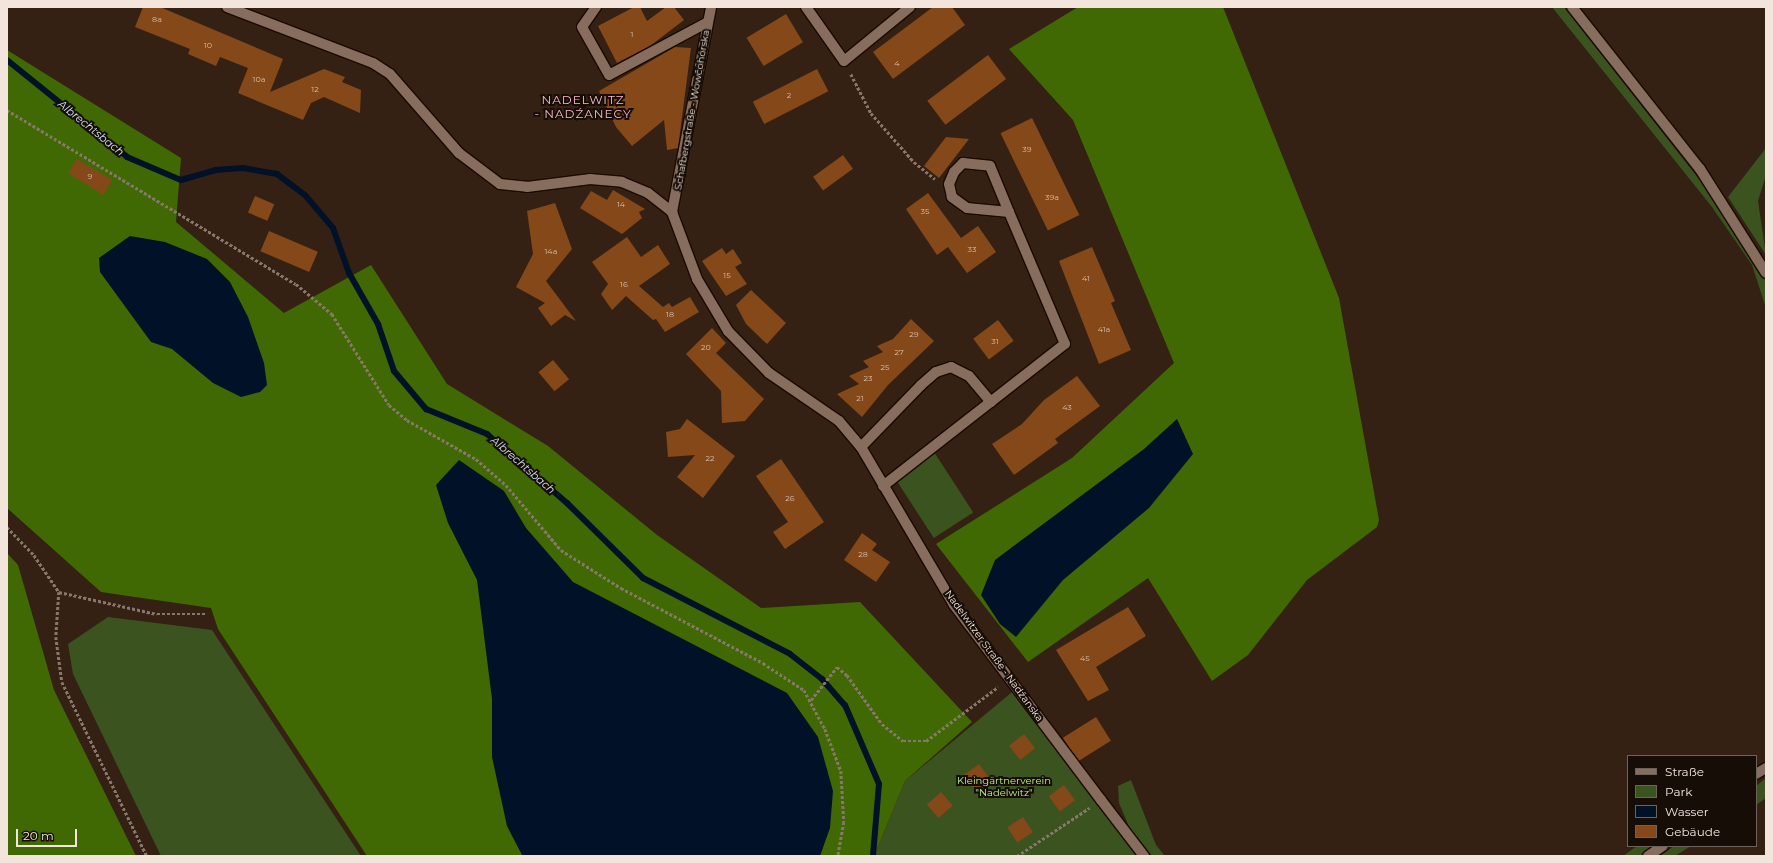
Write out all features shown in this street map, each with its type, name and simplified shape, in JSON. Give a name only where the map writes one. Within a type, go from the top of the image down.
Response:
[{"type":"street","points":[[227,7],[372,63],[390,74],[459,153],[500,184],[527,187],[590,179],[622,182],[648,193],[672,212]]},
{"type":"street","points":[[596,7],[582,27],[610,76],[708,22]]},
{"type":"street","name":"Schafbergstraße - Wowčohórska","points":[[672,212],[711,7]]},
{"type":"street","points":[[806,7],[844,60],[910,7]]},
{"type":"street","points":[[1572,7],[1700,169],[1766,273]]},
{"type":"street","points":[[883,486],[1065,344],[990,166],[964,163],[949,184],[952,197],[967,208],[1009,212]]},
{"type":"street","name":"Nadelwitzer Straße - Nadźanska","points":[[672,212],[697,280],[728,331],[769,373],[839,421],[861,447],[954,605],[1144,856]]},
{"type":"street","points":[[861,447],[921,385],[936,372],[951,367],[969,376],[991,402]]},
{"type":"street","points":[[1757,773],[1766,768]]},
{"type":"street","points":[[1648,856],[1662,847]]},
{"type":"path","points":[[844,60],[871,113],[914,162],[936,180],[949,184]]},
{"type":"path","points":[[7,110],[296,284],[332,314],[389,405],[407,420],[482,464],[506,485],[561,550],[621,588],[763,663],[804,690],[811,700],[841,771],[844,822],[838,856]]},
{"type":"path","points":[[7,527],[34,555],[59,592],[56,637],[62,682],[147,856]]},
{"type":"path","points":[[59,592],[157,614],[207,614]]},
{"type":"path","points":[[811,700],[837,667],[847,675],[882,724],[903,741],[926,741],[1010,678]]},
{"type":"path","points":[[1017,856],[1101,800]]},
{"type":"green space","points":[[1078,7],[1223,7],[1339,298],[1379,520],[1377,527],[1307,580],[1248,655],[1212,681],[1148,578],[1028,662],[936,544],[1072,458],[1174,363],[1073,120],[1009,49]]},
{"type":"green space","points":[[1552,7],[1564,7],[1713,197],[1766,276],[1766,308],[1752,265],[1712,207]]},
{"type":"green space","points":[[7,50],[181,158],[176,222],[284,313],[371,265],[447,384],[548,446],[657,535],[761,608],[860,602],[972,722],[905,781],[874,856],[367,856],[218,629],[211,608],[101,592],[7,508]]},
{"type":"green space","points":[[1766,148],[1766,175],[1758,201],[1766,255],[1728,197]]},
{"type":"green space","points":[[934,452],[973,512],[934,538],[895,478]]},
{"type":"green space","points":[[7,553],[18,565],[54,690],[136,856],[7,856]]},
{"type":"green space","points":[[108,617],[212,630],[361,856],[161,856],[73,674],[68,644]]},
{"type":"green space","name":"Kleingärtnerverein \"Nadelwitz\"","points":[[1017,688],[1144,856],[874,856],[905,781]]},
{"type":"green space","points":[[1766,778],[1766,798],[1757,804],[1757,785]]},
{"type":"green space","points":[[1131,780],[1156,845],[1165,856],[1152,856],[1130,829],[1119,803],[1118,786]]},
{"type":"green space","points":[[1636,847],[1654,847],[1641,856],[1623,856]]},
{"type":"green space","points":[[1673,847],[1689,847],[1675,856],[1660,856]]},
{"type":"water","points":[[130,236],[165,242],[207,259],[230,282],[248,317],[264,363],[267,385],[260,392],[241,397],[213,383],[172,349],[151,342],[100,272],[99,258]]},
{"type":"water","points":[[1177,419],[1193,454],[1149,508],[1063,580],[1016,637],[1000,624],[981,595],[995,560],[1144,449]]},
{"type":"water","points":[[459,460],[504,491],[526,528],[573,582],[787,693],[818,737],[833,791],[830,828],[820,856],[522,855],[507,826],[492,757],[492,699],[477,580],[448,523],[436,485]]},
{"type":"building","points":[[143,7],[160,7],[283,59],[270,92],[324,69],[345,77],[342,82],[361,90],[360,113],[324,97],[311,103],[303,120],[238,93],[248,68],[220,57],[216,66],[188,54],[190,49],[135,27]]},
{"type":"building","points":[[634,7],[640,7],[647,21],[666,7],[674,7],[684,20],[650,46],[617,63],[598,26]]},
{"type":"building","points":[[933,7],[952,7],[965,25],[893,79],[873,52]]},
{"type":"building","points":[[786,14],[803,42],[764,66],[747,38]]},
{"type":"building","points":[[675,47],[691,48],[678,148],[667,150],[664,120],[632,146],[616,127],[599,91]]},
{"type":"building","points":[[988,55],[1006,79],[945,125],[927,101]]},
{"type":"building","points":[[817,69],[828,91],[764,124],[753,102]]},
{"type":"building","points":[[1032,118],[1079,215],[1048,230],[1001,133]]},
{"type":"building","points":[[946,137],[969,139],[939,178],[924,166]]},
{"type":"building","points":[[843,155],[853,169],[823,191],[813,177]]},
{"type":"building","points":[[77,159],[112,180],[103,195],[68,174]]},
{"type":"building","points":[[613,190],[645,209],[639,212],[642,218],[622,234],[580,208],[591,191],[607,200]]},
{"type":"building","points":[[928,193],[961,238],[978,226],[996,252],[967,273],[948,247],[937,255],[906,209]]},
{"type":"building","points":[[255,196],[274,204],[267,221],[248,213]]},
{"type":"building","points":[[555,203],[572,249],[546,281],[576,321],[565,315],[551,326],[538,308],[545,303],[516,287],[533,254],[527,211]]},
{"type":"building","points":[[269,231],[318,252],[309,272],[260,251]]},
{"type":"building","points":[[627,237],[641,257],[658,245],[670,264],[639,286],[663,307],[669,303],[672,307],[690,297],[699,312],[665,332],[656,319],[653,320],[626,296],[612,310],[601,294],[608,284],[592,262]]},
{"type":"building","points":[[1092,247],[1115,301],[1111,303],[1131,350],[1099,364],[1059,261]]},
{"type":"building","points":[[722,248],[726,254],[733,249],[742,263],[735,267],[747,284],[726,296],[702,261]]},
{"type":"building","points":[[751,290],[786,323],[767,344],[746,324],[736,305]]},
{"type":"building","points":[[911,319],[934,341],[888,385],[862,417],[837,394],[859,384],[849,376],[869,367],[863,361],[883,352],[877,346],[893,339]]},
{"type":"building","points":[[998,320],[1014,341],[989,359],[973,339]]},
{"type":"building","points":[[712,328],[726,343],[716,353],[764,399],[745,421],[722,423],[721,391],[686,354]]},
{"type":"building","points":[[553,360],[569,379],[555,391],[538,372]]},
{"type":"building","points":[[1077,376],[1100,406],[1055,439],[1058,443],[1014,475],[992,444],[1022,424],[1044,400]]},
{"type":"building","points":[[687,419],[735,456],[703,498],[677,477],[695,455],[668,457],[666,432],[680,429]]},
{"type":"building","points":[[781,459],[824,522],[785,549],[773,532],[788,522],[756,476]]},
{"type":"building","points":[[862,533],[877,544],[872,550],[890,562],[876,582],[844,560]]},
{"type":"building","points":[[1128,607],[1146,636],[1096,667],[1109,690],[1088,701],[1056,650]]},
{"type":"building","points":[[1096,717],[1111,741],[1078,761],[1063,738]]},
{"type":"building","points":[[1024,734],[1035,748],[1020,760],[1009,746]]},
{"type":"building","points":[[979,764],[990,779],[975,791],[964,775]]},
{"type":"building","points":[[1064,785],[1075,800],[1060,812],[1049,796]]},
{"type":"building","points":[[941,792],[953,806],[938,818],[927,804]]},
{"type":"building","points":[[1023,817],[1033,832],[1017,843],[1007,828]]},
{"type":"waterway","name":"Albrechtsbach","points":[[7,60],[127,157],[181,180],[215,170],[243,168],[277,174],[305,195],[333,228],[349,273],[378,324],[394,371],[426,409],[487,434],[567,503],[643,578],[790,654],[822,679],[845,705],[879,784],[873,856]]},
{"type":"district","name":"NADELWITZ - NADŹANECY","points":[[583,107]]}]
